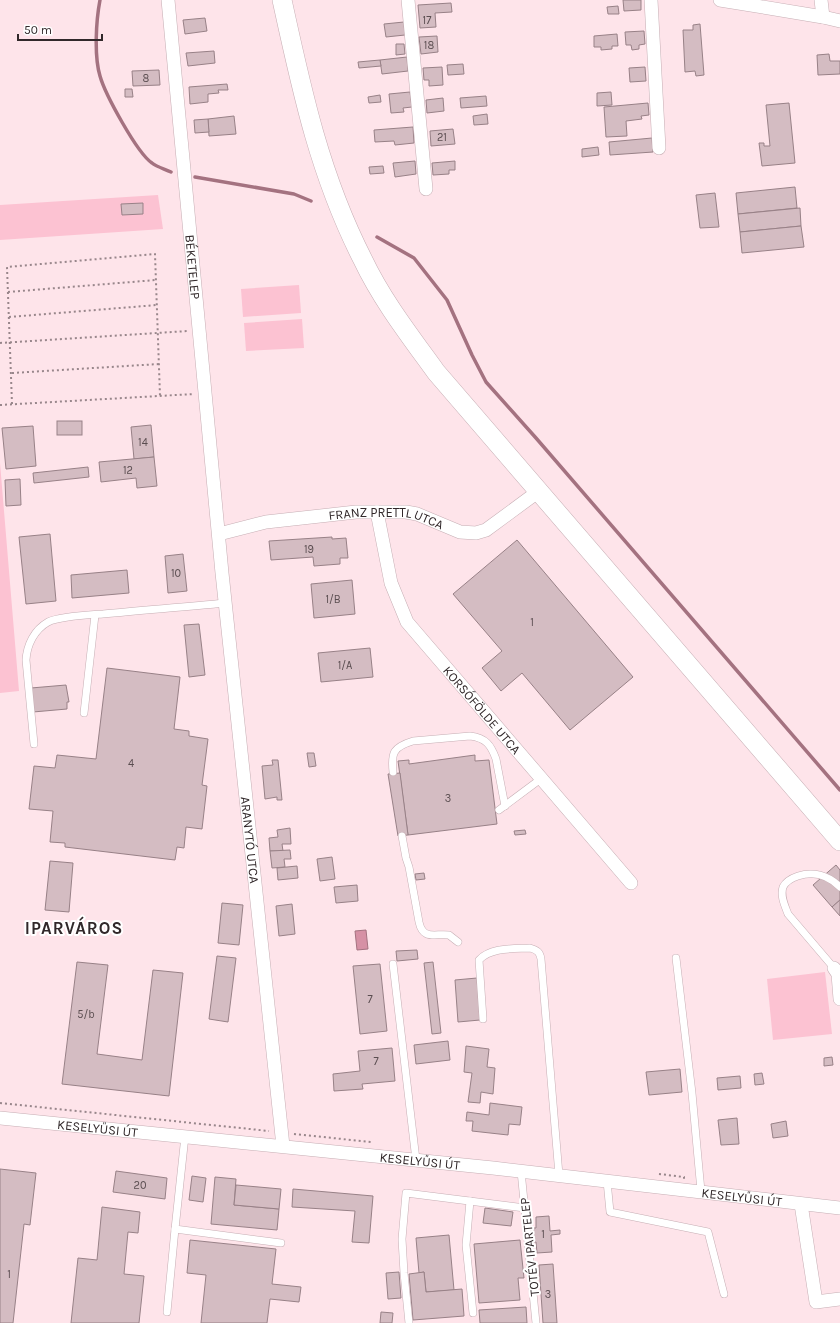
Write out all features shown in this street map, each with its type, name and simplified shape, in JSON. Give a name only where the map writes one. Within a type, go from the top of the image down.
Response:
[{"type":"main road","points":[[282,0],[303,94],[316,144],[328,181],[363,262],[394,312],[436,372],[840,840]]},
{"type":"street","name":"BÉKETELEP","points":[[168,0],[219,534]]},
{"type":"street","points":[[408,0],[426,189]]},
{"type":"street","points":[[651,0],[659,148]]},
{"type":"street","points":[[720,0],[823,16],[840,21]]},
{"type":"street","points":[[821,0],[823,16]]},
{"type":"street","name":"FRANZ PRETTL UTCA","points":[[219,534],[266,522],[356,512],[406,512],[417,514],[460,532],[476,533],[486,530],[539,491]]},
{"type":"street","name":"KORSÓFÖLDE UTCA","points":[[377,512],[391,583],[407,622],[631,883]]},
{"type":"street","name":"ARANYTÓ UTCA","points":[[219,534],[225,603],[283,1146]]},
{"type":"street","points":[[834,968],[838,974],[840,999]]},
{"type":"street","name":"KESELYŰSI ÚT","points":[[0,1118],[559,1175],[840,1208]]},
{"type":"street","points":[[801,1204],[816,1302],[840,1300]]},
{"type":"lane","points":[[34,744],[26,660],[27,651],[34,635],[48,622],[57,619],[225,603]]},
{"type":"lane","points":[[84,713],[95,615]]},
{"type":"lane","points":[[393,772],[393,755],[400,746],[406,743],[412,741],[470,736],[483,739],[494,753],[502,808],[542,778]]},
{"type":"lane","points":[[402,836],[419,926],[426,934],[449,935],[458,942]]},
{"type":"lane","points":[[834,968],[788,914],[782,892],[783,887],[789,880],[802,874],[811,873],[826,877],[840,887]]},
{"type":"lane","points":[[483,1019],[479,960],[484,954],[490,951],[530,948],[536,950],[540,954],[541,960],[559,1175]]},
{"type":"lane","points":[[676,958],[692,1093],[701,1192]]},
{"type":"lane","points":[[393,964],[416,1160]]},
{"type":"lane","points":[[166,1312],[185,1136]]},
{"type":"lane","name":"TOTÉV IPARTELEP","points":[[521,1171],[536,1323]]},
{"type":"lane","points":[[607,1181],[610,1212],[708,1232],[724,1294]]},
{"type":"lane","points":[[408,1323],[402,1238],[406,1193],[524,1208]]},
{"type":"lane","points":[[470,1201],[466,1245],[472,1313]]},
{"type":"lane","points":[[175,1229],[281,1243]]},
{"type":"path","points":[[12,404],[7,267],[155,254],[159,333],[160,396]]},
{"type":"path","points":[[8,292],[156,280]]},
{"type":"path","points":[[9,318],[157,306]]},
{"type":"path","points":[[0,343],[200,330]]},
{"type":"path","points":[[12,374],[159,364]]},
{"type":"path","points":[[0,405],[205,393]]},
{"type":"shaded area","points":[[158,195],[163,229],[0,240],[0,205]]},
{"type":"shaded area","points":[[299,285],[301,313],[243,317],[241,289]]},
{"type":"shaded area","points":[[302,319],[304,348],[246,351],[244,323]]},
{"type":"shaded area","points":[[0,463],[19,691],[0,693]]},
{"type":"shaded area","points":[[366,930],[368,949],[357,950],[355,931]]},
{"type":"shaded area","points":[[825,972],[832,1034],[773,1040],[767,979]]},
{"type":"building","points":[[623,0],[641,0],[641,10],[624,11]]},
{"type":"building","points":[[451,3],[452,12],[435,13],[436,27],[420,28],[418,5]]},
{"type":"building","points":[[618,6],[619,14],[608,14],[607,7]]},
{"type":"building","points":[[205,18],[207,31],[185,34],[183,20]]},
{"type":"building","points":[[404,22],[405,35],[386,37],[384,24]]},
{"type":"building","points":[[700,24],[704,75],[696,76],[695,71],[685,72],[683,30],[693,30],[693,25]]},
{"type":"building","points":[[644,31],[645,44],[639,45],[639,49],[632,50],[631,45],[626,45],[625,32]]},
{"type":"building","points":[[617,34],[618,46],[612,46],[612,49],[601,50],[601,47],[594,47],[594,36]]},
{"type":"building","points":[[437,36],[438,52],[421,54],[419,37]]},
{"type":"building","points":[[396,44],[404,44],[405,54],[396,55]]},
{"type":"building","points":[[214,51],[215,63],[188,66],[186,53]]},
{"type":"building","points":[[829,54],[830,61],[840,61],[840,74],[818,75],[817,55]]},
{"type":"building","points":[[407,57],[408,71],[382,74],[380,60]]},
{"type":"building","points":[[380,60],[381,66],[359,68],[358,62]]},
{"type":"building","points":[[463,64],[464,74],[448,75],[447,65]]},
{"type":"building","points":[[442,67],[443,85],[429,86],[429,80],[424,80],[423,68]]},
{"type":"building","points":[[645,67],[646,81],[630,82],[629,68]]},
{"type":"building","points":[[159,70],[160,85],[133,86],[132,71]]},
{"type":"building","points":[[227,84],[228,90],[218,90],[219,93],[208,94],[208,102],[190,104],[189,87]]},
{"type":"building","points":[[125,89],[132,89],[133,97],[125,97]]},
{"type":"building","points":[[410,92],[412,107],[403,108],[404,112],[391,113],[389,94]]},
{"type":"building","points":[[611,92],[612,105],[597,106],[597,93]]},
{"type":"building","points":[[380,95],[381,102],[369,103],[368,97]]},
{"type":"building","points":[[486,96],[487,106],[461,108],[460,98]]},
{"type":"building","points":[[443,98],[444,111],[427,113],[426,100]]},
{"type":"building","points":[[648,103],[649,115],[641,116],[642,119],[626,121],[627,136],[606,137],[604,107]]},
{"type":"building","points":[[789,103],[795,163],[762,166],[759,143],[764,143],[764,146],[770,146],[766,105]]},
{"type":"building","points":[[487,114],[488,124],[474,125],[473,116]]},
{"type":"building","points":[[234,116],[236,134],[209,136],[208,119]]},
{"type":"building","points":[[208,119],[209,132],[195,133],[194,120]]},
{"type":"building","points":[[413,127],[414,143],[395,145],[394,141],[375,142],[374,130]]},
{"type":"building","points":[[453,129],[455,144],[431,146],[430,131]]},
{"type":"building","points":[[652,138],[653,152],[610,155],[609,142]]},
{"type":"building","points":[[598,147],[599,155],[582,157],[582,149]]},
{"type":"building","points":[[415,161],[416,174],[395,177],[393,163]]},
{"type":"building","points":[[455,161],[455,170],[449,170],[449,174],[433,175],[432,163]]},
{"type":"building","points":[[383,166],[384,173],[370,174],[369,167]]},
{"type":"building","points":[[795,187],[797,208],[738,214],[736,193]]},
{"type":"building","points":[[715,193],[719,227],[700,228],[696,195]]},
{"type":"building","points":[[143,203],[143,214],[122,215],[121,204]]},
{"type":"building","points":[[800,208],[801,226],[740,232],[738,214]]},
{"type":"building","points":[[801,226],[804,247],[742,253],[740,232]]},
{"type":"building","points":[[57,421],[82,421],[82,435],[57,435]]},
{"type":"building","points":[[151,425],[154,457],[134,459],[131,427]]},
{"type":"building","points":[[33,426],[36,466],[6,469],[2,428]]},
{"type":"building","points":[[154,457],[157,486],[137,488],[136,478],[101,482],[99,462]]},
{"type":"building","points":[[88,467],[89,477],[34,483],[33,473]]},
{"type":"building","points":[[20,479],[21,505],[6,506],[5,480]]},
{"type":"building","points":[[50,534],[56,601],[26,604],[19,537]]},
{"type":"building","points":[[332,537],[332,539],[346,538],[348,558],[340,558],[340,564],[314,566],[313,557],[271,560],[269,541]]},
{"type":"building","points":[[517,540],[633,677],[570,730],[522,673],[501,691],[482,668],[502,651],[453,594]]},
{"type":"building","points":[[183,554],[187,591],[168,593],[165,556]]},
{"type":"building","points":[[127,570],[129,593],[72,598],[71,575]]},
{"type":"building","points":[[352,580],[355,614],[314,618],[311,584]]},
{"type":"building","points":[[199,624],[205,675],[189,677],[184,625]]},
{"type":"building","points":[[370,648],[373,677],[321,682],[318,653]]},
{"type":"building","points":[[107,668],[180,677],[174,729],[189,731],[189,736],[208,739],[202,785],[207,786],[202,829],[186,827],[184,848],[177,847],[175,860],[65,847],[65,843],[50,842],[53,811],[29,809],[34,766],[55,768],[57,755],[96,759]]},
{"type":"building","points":[[66,685],[69,702],[67,702],[67,709],[33,712],[31,688]]},
{"type":"building","points":[[307,753],[314,753],[316,766],[309,767]]},
{"type":"building","points":[[475,755],[475,761],[489,760],[497,824],[408,835],[398,761],[409,760],[409,764]]},
{"type":"building","points":[[272,760],[278,760],[282,800],[277,800],[277,797],[265,799],[262,766],[273,765]]},
{"type":"building","points":[[400,773],[408,835],[398,836],[388,774]]},
{"type":"building","points":[[290,828],[291,844],[282,844],[283,851],[270,851],[269,838],[278,837],[277,830]]},
{"type":"building","points":[[525,830],[526,834],[515,835],[514,831]]},
{"type":"building","points":[[290,850],[291,859],[284,859],[285,867],[272,868],[270,851]]},
{"type":"building","points":[[332,857],[335,879],[320,881],[317,859]]},
{"type":"building","points":[[50,861],[73,863],[69,912],[45,910]]},
{"type":"building","points":[[836,865],[840,870],[840,900],[832,907],[813,885]]},
{"type":"building","points":[[297,866],[298,878],[278,880],[277,868]]},
{"type":"building","points":[[424,873],[425,879],[416,880],[415,874]]},
{"type":"building","points":[[357,885],[358,901],[336,903],[334,887]]},
{"type":"building","points":[[840,900],[840,916],[832,907]]},
{"type":"building","points":[[222,903],[243,905],[239,945],[218,943]]},
{"type":"building","points":[[292,904],[295,934],[279,936],[276,906]]},
{"type":"building","points":[[417,950],[418,959],[397,961],[396,951]]},
{"type":"building","points":[[217,956],[236,958],[228,1022],[209,1019]]},
{"type":"building","points":[[77,962],[108,965],[97,1054],[142,1060],[153,970],[183,973],[169,1096],[62,1084]]},
{"type":"building","points":[[433,962],[441,1033],[432,1034],[424,963]]},
{"type":"building","points":[[380,964],[387,1031],[360,1034],[353,966]]},
{"type":"building","points":[[477,978],[480,1020],[458,1022],[455,980]]},
{"type":"building","points":[[448,1041],[450,1060],[416,1064],[414,1045]]},
{"type":"building","points":[[466,1046],[489,1049],[487,1067],[495,1068],[493,1094],[481,1092],[480,1103],[468,1102],[472,1073],[464,1072]]},
{"type":"building","points":[[392,1048],[395,1081],[362,1084],[363,1089],[334,1091],[333,1074],[360,1071],[358,1051]]},
{"type":"building","points":[[832,1057],[833,1065],[824,1066],[824,1058]]},
{"type":"building","points":[[680,1069],[682,1092],[649,1095],[646,1072]]},
{"type":"building","points":[[762,1073],[764,1084],[755,1085],[754,1074]]},
{"type":"building","points":[[740,1076],[741,1088],[718,1090],[717,1078]]},
{"type":"building","points":[[490,1103],[522,1107],[520,1125],[509,1124],[508,1135],[472,1131],[473,1121],[466,1121],[467,1112],[489,1115]]},
{"type":"building","points":[[737,1118],[739,1144],[721,1145],[718,1120]]},
{"type":"building","points":[[786,1121],[788,1136],[773,1138],[771,1124]]},
{"type":"building","points":[[0,1169],[36,1173],[30,1225],[24,1224],[13,1323],[0,1323]]},
{"type":"building","points":[[116,1171],[167,1178],[165,1199],[113,1192]]},
{"type":"building","points":[[192,1176],[206,1178],[203,1202],[189,1200]]},
{"type":"building","points":[[215,1177],[236,1179],[234,1205],[279,1209],[277,1230],[211,1224]]},
{"type":"building","points":[[236,1185],[281,1189],[279,1209],[234,1205]]},
{"type":"building","points":[[293,1189],[373,1196],[369,1243],[352,1242],[355,1211],[292,1207]]},
{"type":"building","points":[[102,1207],[140,1212],[138,1233],[128,1232],[124,1274],[144,1276],[139,1323],[71,1323],[78,1258],[97,1260]]},
{"type":"building","points":[[485,1208],[513,1212],[511,1226],[483,1223]]},
{"type":"building","points":[[549,1216],[550,1231],[560,1230],[560,1234],[551,1235],[552,1252],[537,1253],[536,1242],[530,1242],[529,1228],[536,1228],[536,1217]]},
{"type":"building","points":[[449,1235],[454,1290],[426,1292],[424,1272],[419,1273],[416,1238]]},
{"type":"building","points":[[190,1240],[276,1249],[272,1284],[301,1287],[299,1302],[270,1299],[267,1323],[201,1323],[206,1275],[187,1273]]},
{"type":"building","points":[[520,1240],[524,1278],[518,1278],[520,1300],[479,1303],[474,1244]]},
{"type":"building","points":[[553,1264],[557,1323],[543,1323],[539,1265]]},
{"type":"building","points":[[399,1272],[401,1298],[388,1299],[386,1273]]},
{"type":"building","points":[[424,1272],[426,1292],[462,1289],[464,1316],[413,1320],[409,1274]]},
{"type":"building","points":[[526,1307],[527,1323],[480,1323],[479,1310]]},
{"type":"building","points":[[381,1312],[393,1313],[392,1323],[380,1323]]},
{"type":"waterway","points":[[100,0],[97,18],[96,49],[98,68],[103,84],[122,122],[138,148],[152,163],[171,172]]},
{"type":"waterway","points":[[195,177],[294,194],[311,201]]},
{"type":"waterway","points":[[377,237],[414,258],[447,300],[486,382],[840,790]]},
{"type":"district","name":"IPARVÁROS","points":[[74,928]]}]
